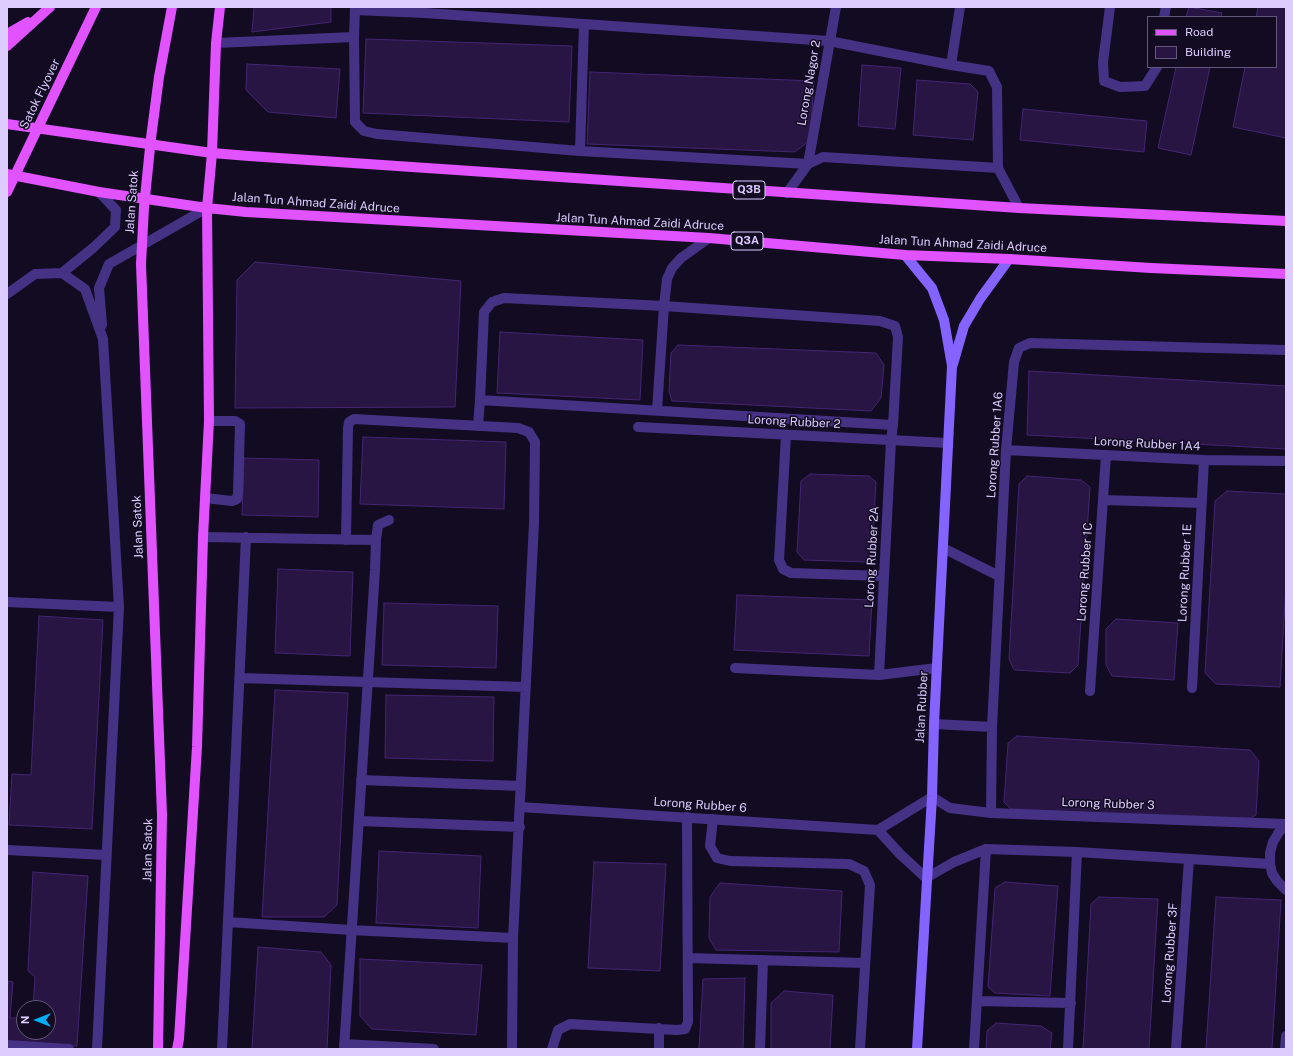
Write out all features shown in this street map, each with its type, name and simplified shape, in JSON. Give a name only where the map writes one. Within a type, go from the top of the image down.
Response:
[{"type":"main road","name":"Satok Flyover","points":[[7,192],[96,7]]},
{"type":"main road","name":"Jalan Satok","points":[[158,1049],[162,815],[141,264],[144,207],[158,77],[172,7]]},
{"type":"main road","points":[[177,1049],[179,1039],[196,754],[203,537],[209,421],[207,208],[212,153],[216,43],[220,7]]},
{"type":"main road","points":[[7,34],[47,10]]},
{"type":"main road","points":[[7,46],[47,10]]},
{"type":"main road","points":[[7,124],[212,153]]},
{"type":"main road","name":"Q3B","points":[[212,153],[1019,208],[1286,221]]},
{"type":"main road","name":"Jalan Tun Ahmad Zaidi Adruce","points":[[7,174],[99,192],[207,208],[254,212],[709,238],[905,255],[1286,274]]},
{"type":"main road","name":"Jalan Rubber","points":[[905,255],[932,288],[944,320],[952,366],[934,724],[932,797],[917,1049]]},
{"type":"main road","name":"Jalan Rubber","points":[[952,366],[964,326],[980,299],[1009,259]]},
{"type":"street","name":"Lorong Nagor 2","points":[[808,164],[836,7]]},
{"type":"street","points":[[951,65],[960,7]]},
{"type":"street","points":[[1110,7],[1103,62],[1104,81],[1120,88],[1145,86],[1156,68]]},
{"type":"street","points":[[808,164],[580,151],[377,134],[364,131],[356,122],[354,37],[355,9],[425,10],[584,24],[829,41],[989,71],[997,88],[998,168],[1019,208]]},
{"type":"street","points":[[580,151],[584,24]]},
{"type":"street","points":[[216,43],[354,37]]},
{"type":"street","points":[[787,193],[808,164],[822,157],[998,168]]},
{"type":"street","points":[[7,294],[35,274],[62,273],[93,248],[115,227],[116,210],[99,192]]},
{"type":"street","points":[[97,1049],[118,607],[99,288],[110,264],[207,208]]},
{"type":"street","points":[[657,410],[667,279],[672,268],[681,258],[709,238]]},
{"type":"street","points":[[62,273],[85,289],[103,339]]},
{"type":"street","points":[[478,426],[484,312],[492,302],[504,298],[664,306]]},
{"type":"street","name":"Lorong Rubber 2A","points":[[664,306],[880,321],[895,326],[898,337],[894,425],[891,440],[879,675]]},
{"type":"street","name":"Lorong Rubber 1A6","points":[[991,813],[992,727],[1006,450],[1014,362],[1019,348],[1030,343],[1286,350]]},
{"type":"street","points":[[480,400],[894,425]]},
{"type":"street","points":[[346,540],[349,422],[354,419],[518,428],[529,432],[535,442],[534,523],[520,827],[513,938],[512,1049]]},
{"type":"street","points":[[205,498],[232,501],[237,499],[238,493],[240,424],[236,421],[209,421]]},
{"type":"street","name":"Lorong Rubber 2","points":[[638,427],[948,443]]},
{"type":"street","points":[[786,435],[779,560],[783,569],[791,574],[884,576]]},
{"type":"street","name":"Lorong Rubber 1A4","points":[[1006,450],[1204,460],[1286,461]]},
{"type":"street","name":"Lorong Rubber 1C","points":[[1090,691],[1106,455]]},
{"type":"street","name":"Lorong Rubber 1E","points":[[1192,688],[1204,460]]},
{"type":"street","points":[[1103,500],[1202,503]]},
{"type":"street","points":[[389,520],[378,525],[376,540],[376,570],[344,1047],[434,1049]]},
{"type":"street","points":[[203,537],[376,540]]},
{"type":"street","points":[[222,1049],[246,537]]},
{"type":"street","points":[[943,548],[1000,576]]},
{"type":"street","points":[[7,602],[118,607]]},
{"type":"street","points":[[735,668],[879,675],[937,668]]},
{"type":"street","points":[[240,678],[526,687]]},
{"type":"street","points":[[934,724],[992,727]]},
{"type":"street","points":[[362,780],[521,786]]},
{"type":"street","points":[[932,797],[878,830],[900,854],[926,878],[954,862],[986,849],[1077,852],[1270,864]]},
{"type":"street","name":"Lorong Rubber 3","points":[[932,797],[950,808],[991,813],[1286,825]]},
{"type":"street","name":"Lorong Rubber 6","points":[[520,807],[878,830]]},
{"type":"street","points":[[552,1049],[558,1030],[570,1024],[677,1030],[685,1029],[688,1022],[687,817]]},
{"type":"street","points":[[713,819],[710,846],[716,858],[730,861],[849,864],[864,871],[870,885],[864,963],[860,1049]]},
{"type":"street","points":[[359,821],[520,827]]},
{"type":"street","points":[[1286,825],[1279,832],[1273,842],[1270,853],[1272,873],[1277,881],[1286,890]]},
{"type":"street","points":[[974,1049],[986,849]]},
{"type":"street","points":[[7,850],[106,855]]},
{"type":"street","points":[[1068,1049],[1077,852]]},
{"type":"street","name":"Lorong Rubber 3F","points":[[1176,1049],[1189,859]]},
{"type":"street","points":[[228,922],[513,938]]},
{"type":"street","points":[[688,958],[864,963]]},
{"type":"street","points":[[760,1049],[763,960]]},
{"type":"street","points":[[977,1001],[1071,1003]]},
{"type":"street","points":[[659,1028],[659,1049]]},
{"type":"street","points":[[1285,1049],[1286,1036]]},
{"type":"street","points":[[7,1045],[69,1049]]},
{"type":"building","points":[[254,7],[331,7],[331,22],[252,32]]},
{"type":"building","points":[[1189,7],[1222,13],[1221,16],[1186,16]]},
{"type":"building","points":[[1258,7],[1286,7],[1286,138],[1233,127],[1245,68],[1277,68],[1277,16],[1256,16]]},
{"type":"building","points":[[366,39],[572,46],[569,122],[363,113]]},
{"type":"building","points":[[247,64],[340,69],[336,118],[268,112],[246,90]]},
{"type":"building","points":[[862,65],[901,68],[895,129],[858,126]]},
{"type":"building","points":[[1176,68],[1210,68],[1191,155],[1158,148]]},
{"type":"building","points":[[590,72],[814,81],[810,140],[795,152],[587,144]]},
{"type":"building","points":[[917,80],[970,84],[978,92],[973,140],[913,135]]},
{"type":"building","points":[[1023,109],[1147,121],[1144,152],[1020,140]]},
{"type":"building","points":[[255,262],[461,281],[455,407],[235,408],[237,280]]},
{"type":"building","points":[[500,332],[643,340],[640,400],[497,393]]},
{"type":"building","points":[[678,345],[876,353],[884,365],[881,398],[871,411],[672,401],[669,391],[671,353]]},
{"type":"building","points":[[1029,371],[1286,386],[1286,449],[1027,435]]},
{"type":"building","points":[[363,437],[506,442],[504,509],[360,504]]},
{"type":"building","points":[[244,458],[319,460],[318,517],[242,515]]},
{"type":"building","points":[[810,474],[869,476],[876,482],[872,556],[866,562],[804,560],[797,552],[801,481]]},
{"type":"building","points":[[1027,476],[1081,480],[1090,487],[1078,665],[1070,673],[1014,670],[1009,659],[1019,484]]},
{"type":"building","points":[[1227,491],[1286,494],[1286,585],[1280,687],[1216,684],[1205,673],[1215,501]]},
{"type":"building","points":[[278,569],[353,572],[350,656],[275,653]]},
{"type":"building","points":[[737,595],[872,600],[869,656],[734,650]]},
{"type":"building","points":[[384,603],[498,606],[496,668],[382,665]]},
{"type":"building","points":[[39,616],[103,620],[92,829],[9,825],[12,774],[31,775]]},
{"type":"building","points":[[1116,619],[1178,623],[1174,680],[1112,676],[1106,665],[1106,629]]},
{"type":"building","points":[[275,690],[348,693],[337,905],[324,917],[262,917]]},
{"type":"building","points":[[386,695],[494,697],[493,761],[385,758]]},
{"type":"building","points":[[1017,736],[1250,750],[1259,761],[1256,815],[1247,820],[1011,809],[1004,802],[1008,743]]},
{"type":"building","points":[[379,851],[481,856],[478,928],[376,923]]},
{"type":"building","points":[[594,862],[666,864],[660,971],[588,968]]},
{"type":"building","points":[[33,872],[88,876],[77,1046],[7,1042],[7,981],[13,982],[10,1018],[16,1018],[16,1040],[56,1040],[56,1000],[34,1000],[35,977],[28,971]]},
{"type":"building","points":[[1005,882],[1058,886],[1050,996],[995,993],[988,987],[995,888]]},
{"type":"building","points":[[720,883],[842,891],[839,952],[716,950],[709,938],[710,897]]},
{"type":"building","points":[[1099,897],[1158,899],[1149,1049],[1083,1049],[1091,904]]},
{"type":"building","points":[[1216,897],[1281,900],[1272,1049],[1206,1049]]},
{"type":"building","points":[[258,947],[321,952],[331,965],[327,1049],[252,1049]]},
{"type":"building","points":[[360,959],[482,965],[476,1035],[372,1029],[360,1016]]},
{"type":"building","points":[[745,978],[743,1049],[699,1049],[703,979]]},
{"type":"building","points":[[784,991],[833,995],[830,1049],[771,1049],[771,1003]]},
{"type":"building","points":[[996,1023],[1041,1026],[1052,1033],[1050,1049],[986,1049],[987,1031]]}]
